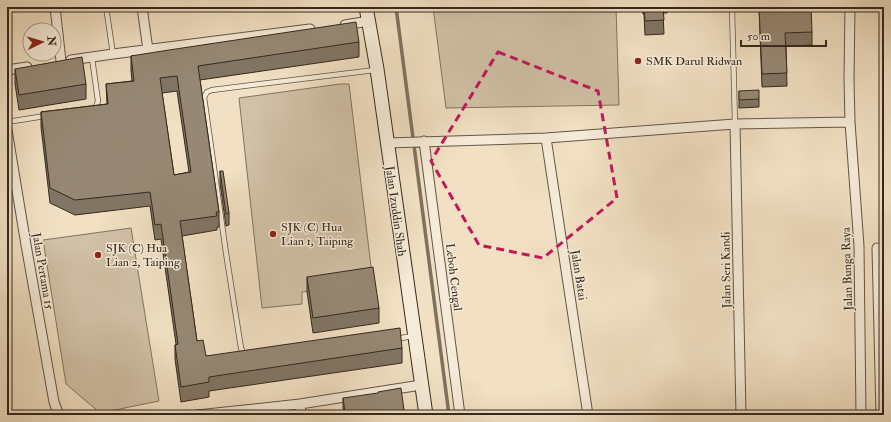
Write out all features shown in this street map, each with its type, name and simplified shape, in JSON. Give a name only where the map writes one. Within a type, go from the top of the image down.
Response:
[{"type":"main road","name":"Jalan Izuddin Shah","points":[[366,7],[377,70],[426,415]]},
{"type":"street","points":[[55,7],[58,62],[322,28]]},
{"type":"street","points":[[142,7],[148,50]]},
{"type":"street","name":"Jalan Bunga Raya","points":[[850,7],[850,122],[859,246],[861,415]]},
{"type":"street","points":[[337,26],[369,21]]},
{"type":"street","points":[[7,70],[38,65]]},
{"type":"street","points":[[387,143],[546,138],[735,124],[850,122]]},
{"type":"street","name":"Jalan Seri Kandi","points":[[735,124],[741,415]]},
{"type":"street","name":"Jalan Pertama 15","points":[[7,130],[54,402],[60,415]]},
{"type":"street","name":"Jalan Batai","points":[[546,138],[588,415]]},
{"type":"street","name":"Leboh Cengal","points":[[422,142],[460,415]]},
{"type":"street","points":[[877,248],[882,351],[881,415]]},
{"type":"street","points":[[197,415],[300,404],[421,385]]},
{"type":"street","points":[[300,404],[302,415]]},
{"type":"lane","points":[[7,9],[22,7]]},
{"type":"lane","points":[[106,7],[113,54]]},
{"type":"lane","points":[[732,7],[735,124]]},
{"type":"lane","points":[[89,110],[96,107],[98,101],[92,58]]},
{"type":"lane","points":[[250,358],[243,354],[241,348],[204,97],[207,92],[212,90],[377,70]]},
{"type":"lane","points":[[7,122],[52,115]]},
{"type":"lane","points":[[391,340],[414,336]]},
{"type":"highlighted area","points":[[498,52],[598,91],[617,198],[543,258],[479,245],[431,161]]},
{"type":"shaded area","points":[[433,7],[616,7],[619,105],[446,108]]},
{"type":"shaded area","points":[[349,84],[373,283],[302,292],[302,304],[262,308],[239,98]]},
{"type":"shaded area","points":[[131,228],[159,401],[100,413],[66,384],[43,240]]},
{"type":"building","points":[[644,7],[663,7],[664,20],[645,21]]},
{"type":"building","points":[[759,7],[811,7],[812,32],[785,33],[787,73],[762,74]]},
{"type":"building","points":[[356,22],[359,42],[198,66],[219,212],[216,212],[217,216],[180,221],[197,341],[203,340],[206,356],[400,328],[402,348],[209,377],[209,382],[181,387],[175,345],[178,344],[161,224],[155,225],[150,192],[75,200],[50,188],[41,112],[108,104],[106,84],[134,81],[131,56]],"holes":[[[177,76],[191,172],[174,175],[160,78]]]},
{"type":"building","points":[[82,57],[86,84],[19,95],[15,69],[62,62],[62,61]]},
{"type":"building","points":[[759,90],[759,99],[739,100],[739,91]]},
{"type":"building","points":[[220,171],[223,171],[229,213],[226,214]]},
{"type":"building","points":[[373,267],[379,308],[313,318],[307,277]]},
{"type":"building","points":[[401,388],[404,410],[374,415],[350,415],[350,411],[345,412],[343,398]]},
{"type":"waterway","points":[[396,7],[449,415]]},
{"type":"place","name":"SMK Darul Ridwan","points":[[638,61]]},
{"type":"place","name":"SJK (C) Hua Lian 1, Taiping","points":[[273,234]]},
{"type":"place","name":"SJK (C) Hua Lian 2, Taiping","points":[[98,255]]}]
